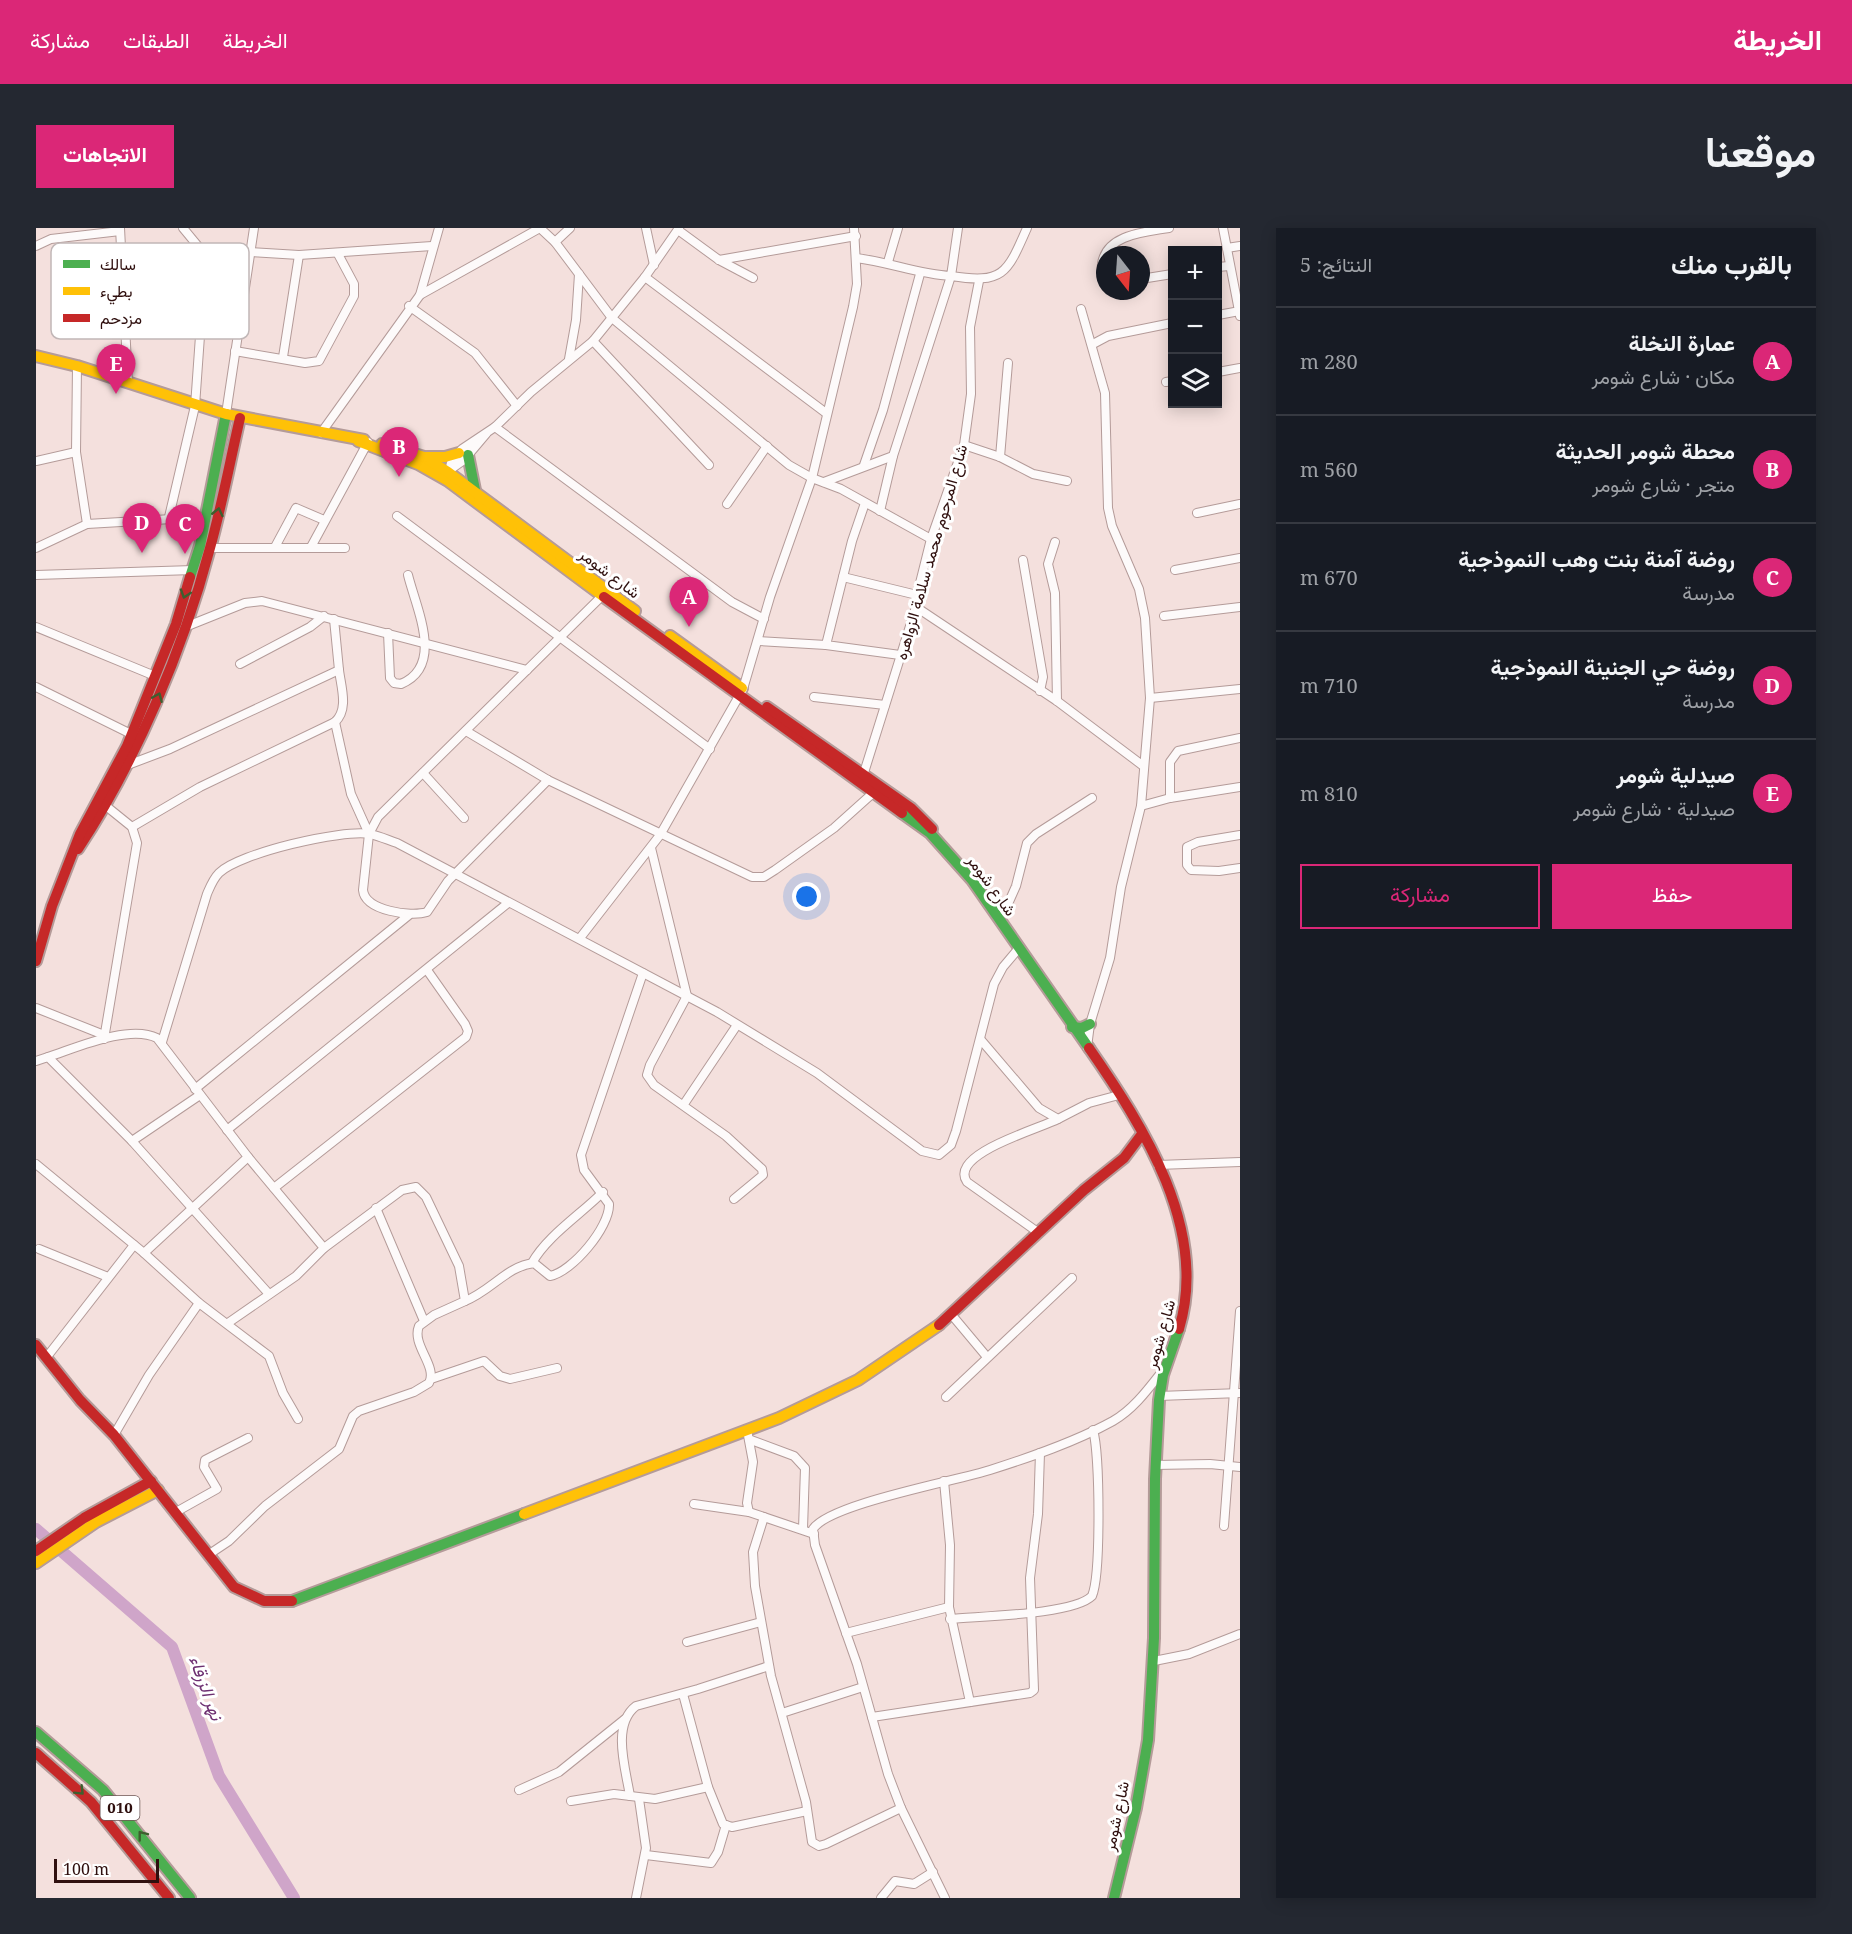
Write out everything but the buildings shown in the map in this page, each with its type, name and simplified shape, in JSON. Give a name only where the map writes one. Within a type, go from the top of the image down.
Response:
[{"type":"main road","name":"شارع شومر","points":[[36,356],[77,366],[195,406],[240,418],[364,442],[424,457],[602,596],[742,692]]},
{"type":"main road","points":[[36,959],[40,934],[80,834],[122,766],[131,734],[155,676],[193,570],[226,414]]},
{"type":"main road","points":[[70,859],[106,806],[185,627],[210,548],[240,418]]},
{"type":"main road","name":"شارع شومر","points":[[364,442],[435,474],[448,476],[475,490],[742,692],[862,779],[922,818],[969,874],[1119,1095],[1150,1149],[1158,1165],[1180,1229],[1187,1288],[1179,1329],[1165,1368],[1159,1396],[1155,1465],[1154,1661],[1149,1730],[1114,1898]]},
{"type":"main road","points":[[424,457],[445,458],[464,454],[475,490]]},
{"type":"main road","name":"شارع شومر","points":[[862,779],[873,793],[942,844]]},
{"type":"main road","points":[[1072,1027],[1082,1028],[1090,1024]]},
{"type":"main road","points":[[36,1345],[114,1435],[234,1587],[251,1598],[280,1604],[298,1600],[749,1435],[858,1380],[909,1347],[951,1314],[1084,1190],[1124,1158],[1142,1134]]},
{"type":"main road","points":[[1124,1158],[1150,1149]]},
{"type":"main road","points":[[36,1563],[40,1552],[64,1536],[154,1486]]},
{"type":"main road","name":"010","points":[[36,1732],[103,1790],[129,1818],[190,1898]]},
{"type":"main road","name":"010","points":[[36,1753],[79,1789],[127,1843],[169,1898]]},
{"type":"street","points":[[183,228],[194,243]]},
{"type":"street","points":[[249,259],[254,228]]},
{"type":"street","points":[[321,433],[420,295],[540,228],[555,242],[612,318],[789,465],[865,503],[931,540]]},
{"type":"street","points":[[555,242],[570,228]]},
{"type":"street","points":[[646,228],[654,265]]},
{"type":"street","points":[[888,262],[898,228]]},
{"type":"street","points":[[880,511],[893,456],[951,276],[958,228]]},
{"type":"street","points":[[856,258],[888,262],[920,274],[979,281],[991,279],[1009,266],[1027,228]]},
{"type":"street","points":[[1111,246],[1123,237],[1169,228]]},
{"type":"street","points":[[1222,315],[1240,313],[1223,228]]},
{"type":"street","points":[[36,246],[51,239],[120,229]]},
{"type":"street","points":[[420,295],[437,229]]},
{"type":"street","points":[[448,476],[476,438],[495,427],[569,359],[593,341],[645,277],[678,229],[719,260],[753,278]]},
{"type":"street","points":[[580,938],[660,835],[742,692],[812,478],[853,307],[857,284],[855,232],[719,260]]},
{"type":"street","points":[[250,252],[299,255],[338,254],[432,246]]},
{"type":"street","points":[[1227,248],[1240,246]]},
{"type":"street","points":[[235,351],[283,357],[305,363],[319,361],[352,300],[354,284],[338,254]]},
{"type":"street","points":[[283,357],[299,255]]},
{"type":"street","points":[[1222,267],[1229,266]]},
{"type":"street","points":[[569,359],[576,320],[579,274]]},
{"type":"street","points":[[864,465],[883,410],[920,274]]},
{"type":"street","points":[[1150,278],[1168,275]]},
{"type":"street","points":[[645,277],[826,412]]},
{"type":"street","name":"شارع المرحوم محمد سلامة الزواهره","points":[[862,779],[916,607],[917,594],[931,540],[964,445],[971,394],[970,327],[979,281]]},
{"type":"street","points":[[410,306],[475,353],[517,406]]},
{"type":"street","points":[[1081,309],[1093,344],[1105,393],[1108,508],[1112,526],[1139,589],[1145,618],[1150,698],[1142,765],[1141,806],[1121,886],[1110,958],[1090,1024],[1087,1047]]},
{"type":"street","points":[[1093,344],[1108,336],[1168,324]]},
{"type":"street","points":[[126,339],[128,383]]},
{"type":"street","points":[[169,517],[195,406],[200,339]]},
{"type":"street","points":[[226,414],[237,339]]},
{"type":"street","points":[[593,341],[709,465]]},
{"type":"street","points":[[1000,457],[1008,363]]},
{"type":"street","points":[[77,366],[76,452],[87,524]]},
{"type":"street","points":[[1222,371],[1240,368]]},
{"type":"street","points":[[495,427],[732,602],[764,619]]},
{"type":"street","points":[[311,547],[364,442]]},
{"type":"street","points":[[964,445],[1000,457],[1033,474],[1067,481]]},
{"type":"street","points":[[727,504],[767,446]]},
{"type":"street","points":[[36,461],[76,452]]},
{"type":"street","points":[[824,482],[864,465],[893,456]]},
{"type":"street","points":[[826,645],[826,634],[865,503]]},
{"type":"street","points":[[1197,513],[1240,504]]},
{"type":"street","points":[[275,547],[296,508],[324,520]]},
{"type":"street","points":[[397,516],[710,749]]},
{"type":"street","points":[[36,548],[87,524],[169,517],[206,517]]},
{"type":"street","points":[[1055,542],[1048,564],[1055,593],[1057,701]]},
{"type":"street","points":[[210,548],[345,548]]},
{"type":"street","points":[[1175,570],[1240,558]]},
{"type":"street","points":[[1023,561],[1043,676],[1040,691]]},
{"type":"street","points":[[36,575],[193,570]]},
{"type":"street","points":[[388,633],[389,674],[394,683],[404,683],[418,669],[425,656],[426,645],[408,575]]},
{"type":"street","points":[[843,577],[917,594]]},
{"type":"street","points":[[409,915],[372,904],[365,898],[363,890],[369,834],[378,817],[602,596]]},
{"type":"street","points":[[185,627],[256,601],[273,603],[527,670]]},
{"type":"street","points":[[916,607],[1057,701],[1142,765]]},
{"type":"street","points":[[1164,616],[1240,607]]},
{"type":"street","points":[[240,664],[310,627],[324,616]]},
{"type":"street","points":[[132,827],[200,787],[335,722],[341,715],[343,706],[334,619]]},
{"type":"street","points":[[36,627],[155,676]]},
{"type":"street","points":[[759,641],[826,645],[900,655]]},
{"type":"street","points":[[122,766],[170,749],[339,670]]},
{"type":"street","points":[[36,687],[131,734]]},
{"type":"street","points":[[1150,698],[1240,689]]},
{"type":"street","points":[[814,697],[885,705]]},
{"type":"street","points":[[335,722],[351,794],[369,834]]},
{"type":"street","points":[[466,731],[548,780],[752,877],[764,877],[834,828],[873,793]]},
{"type":"street","points":[[1170,798],[1170,762],[1178,752],[1240,738]]},
{"type":"street","points":[[423,773],[464,818]]},
{"type":"street","points":[[132,1141],[197,1092],[409,915],[431,909],[441,890],[455,874],[548,780]]},
{"type":"street","points":[[1141,806],[1170,798],[1240,787]]},
{"type":"street","points":[[997,917],[1008,904],[1016,886],[1027,843],[1036,834],[1092,798]]},
{"type":"street","points":[[104,1037],[137,843],[132,827],[106,806]]},
{"type":"street","points":[[162,1042],[207,894],[219,873],[243,858],[276,848],[348,834],[369,834],[397,843],[687,996],[817,1073],[931,1155],[945,1152],[951,1144],[981,1040],[994,984],[1018,948]]},
{"type":"street","points":[[1240,835],[1198,842],[1187,847],[1187,865],[1191,870],[1219,871],[1240,868]]},
{"type":"street","points":[[651,848],[687,996],[647,1072],[654,1085],[684,1104],[726,1136],[762,1169],[763,1174],[759,1180],[734,1199]]},
{"type":"street","points":[[227,1130],[508,903]]},
{"type":"street","points":[[274,1188],[466,1036],[468,1031],[465,1024],[427,970]]},
{"type":"street","points":[[532,1263],[546,1274],[553,1276],[582,1254],[608,1216],[609,1204],[603,1192],[584,1170],[581,1155],[643,973]]},
{"type":"street","points":[[36,1008],[104,1037]]},
{"type":"street","points":[[684,1104],[737,1025]]},
{"type":"street","points":[[36,1061],[104,1037],[143,1033],[162,1042],[197,1092],[248,1157],[324,1248]]},
{"type":"street","points":[[981,1040],[1040,1108],[1058,1119]]},
{"type":"street","points":[[48,1057],[132,1141],[269,1294]]},
{"type":"street","points":[[1039,1233],[967,1182],[963,1170],[966,1163],[978,1154],[1089,1103],[1119,1095]]},
{"type":"street","points":[[144,1253],[248,1157]]},
{"type":"street","points":[[1158,1165],[1240,1162]]},
{"type":"street","points":[[36,1164],[144,1253],[199,1304],[228,1323],[269,1356],[283,1393],[298,1419]]},
{"type":"street","points":[[228,1323],[296,1276],[324,1248],[405,1188],[416,1187],[423,1192],[459,1266],[465,1301]]},
{"type":"street","points":[[431,1379],[417,1338],[417,1332],[424,1321],[484,1293],[510,1271],[532,1263],[543,1244],[573,1221],[603,1192]]},
{"type":"street","points":[[376,1208],[424,1321]]},
{"type":"street","points":[[46,1358],[134,1245]]},
{"type":"street","points":[[39,1249],[108,1277]]},
{"type":"street","points":[[946,1397],[1072,1278]]},
{"type":"street","points":[[114,1435],[144,1383],[199,1304]]},
{"type":"street","points":[[1224,1526],[1237,1393],[1240,1311]]},
{"type":"street","points":[[951,1314],[987,1357]]},
{"type":"street","points":[[208,1556],[236,1535],[265,1506],[334,1454],[343,1443],[350,1424],[359,1412],[414,1392],[431,1379],[484,1361],[500,1376],[510,1379],[557,1368]]},
{"type":"street","points":[[945,1898],[901,1808],[814,1534],[817,1523],[828,1516],[944,1481],[987,1471],[1040,1453],[1093,1430],[1126,1412],[1143,1396],[1165,1368]]},
{"type":"street","points":[[1159,1396],[1237,1393]]},
{"type":"street","points":[[950,1619],[1053,1611],[1084,1602],[1094,1592],[1098,1455],[1093,1430]]},
{"type":"street","points":[[749,1435],[753,1471],[748,1497],[750,1512]]},
{"type":"street","points":[[749,1435],[794,1456],[805,1468],[802,1529]]},
{"type":"street","points":[[176,1512],[217,1489],[204,1467],[205,1460],[248,1438]]},
{"type":"street","points":[[872,1717],[1030,1694],[1034,1690],[1030,1578],[1038,1514],[1040,1453]]},
{"type":"street","points":[[1155,1465],[1210,1464],[1240,1467]]},
{"type":"street","points":[[944,1481],[950,1545],[950,1619],[970,1702]]},
{"type":"street","points":[[694,1504],[750,1512],[814,1534]]},
{"type":"street","points":[[764,1517],[754,1545],[752,1564],[769,1666],[807,1811],[812,1842],[819,1846],[901,1808]]},
{"type":"street","points":[[846,1633],[949,1607]]},
{"type":"street","points":[[687,1642],[761,1622]]},
{"type":"street","points":[[1154,1661],[1201,1650],[1240,1634]]},
{"type":"street","points":[[519,1790],[559,1772],[625,1719],[636,1706],[683,1694],[769,1666]]},
{"type":"street","points":[[782,1713],[863,1687]]},
{"type":"street","points":[[683,1694],[708,1786],[720,1820],[732,1827],[807,1811]]},
{"type":"street","points":[[625,1719],[623,1751],[630,1796]]},
{"type":"street","points":[[571,1801],[614,1794],[639,1799],[655,1799],[708,1786]]},
{"type":"street","points":[[636,1898],[646,1855],[639,1799]]},
{"type":"street","points":[[646,1855],[711,1863],[718,1852],[726,1825]]},
{"type":"street","points":[[881,1898],[895,1881],[914,1884],[933,1872]]},
{"type":"waterway","name":"نهر الزرقاء","points":[[36,1529],[172,1647],[219,1776],[294,1898]]},
{"type":"traffic: fast","points":[[190,577],[200,546],[226,414]]},
{"type":"traffic: fast","points":[[468,455],[475,490]]},
{"type":"traffic: fast","points":[[902,813],[930,833],[972,880],[1089,1048]]},
{"type":"traffic: fast","points":[[1072,1027],[1082,1028],[1090,1024]]},
{"type":"traffic: fast","points":[[1114,1898],[1136,1808],[1148,1740],[1154,1638],[1155,1479],[1159,1400],[1163,1375],[1179,1329]]},
{"type":"traffic: fast","points":[[292,1601],[524,1514]]},
{"type":"traffic: fast","points":[[36,1732],[103,1790],[190,1898]]},
{"type":"traffic: slow","points":[[36,356],[77,366],[226,414],[364,440]]},
{"type":"traffic: slow","points":[[358,441],[418,464],[448,481],[604,597]]},
{"type":"traffic: slow","points":[[382,444],[424,457],[448,472],[635,611]]},
{"type":"traffic: slow","points":[[427,457],[445,457],[459,453]]},
{"type":"traffic: slow","points":[[670,636],[742,688]]},
{"type":"traffic: slow","points":[[524,1514],[779,1418],[858,1380],[939,1325]]},
{"type":"traffic: slow","points":[[36,1563],[96,1522],[158,1490]]},
{"type":"traffic: jam","points":[[78,849],[138,742],[172,665],[210,548],[240,418]]},
{"type":"traffic: jam","points":[[36,961],[52,906],[80,834],[127,746],[176,624],[190,577]]},
{"type":"traffic: jam","points":[[604,597],[902,813]]},
{"type":"traffic: jam","points":[[767,707],[911,808],[932,829]]},
{"type":"traffic: jam","points":[[1089,1048],[1150,1146],[1166,1181],[1178,1217],[1185,1254],[1186,1292],[1179,1329]]},
{"type":"traffic: jam","points":[[939,1325],[1084,1190],[1124,1158],[1142,1134]]},
{"type":"traffic: jam","points":[[36,1345],[80,1400],[114,1435],[234,1587],[264,1601],[292,1601]]},
{"type":"traffic: jam","points":[[36,1551],[84,1518],[151,1481]]},
{"type":"traffic: jam","points":[[36,1753],[91,1802],[169,1898]]},
{"type":"place","name":"صيدلية شومر","points":[[116,394]]},
{"type":"place","name":"محطة شومر الحديثة","points":[[399,477]]},
{"type":"place","name":"روضة حي الجنينة النموذجية","points":[[142,553]]},
{"type":"place","name":"روضة آمنة بنت وهب النموذجية","points":[[185,554]]},
{"type":"place","name":"عمارة النخلة","points":[[689,627]]}]
